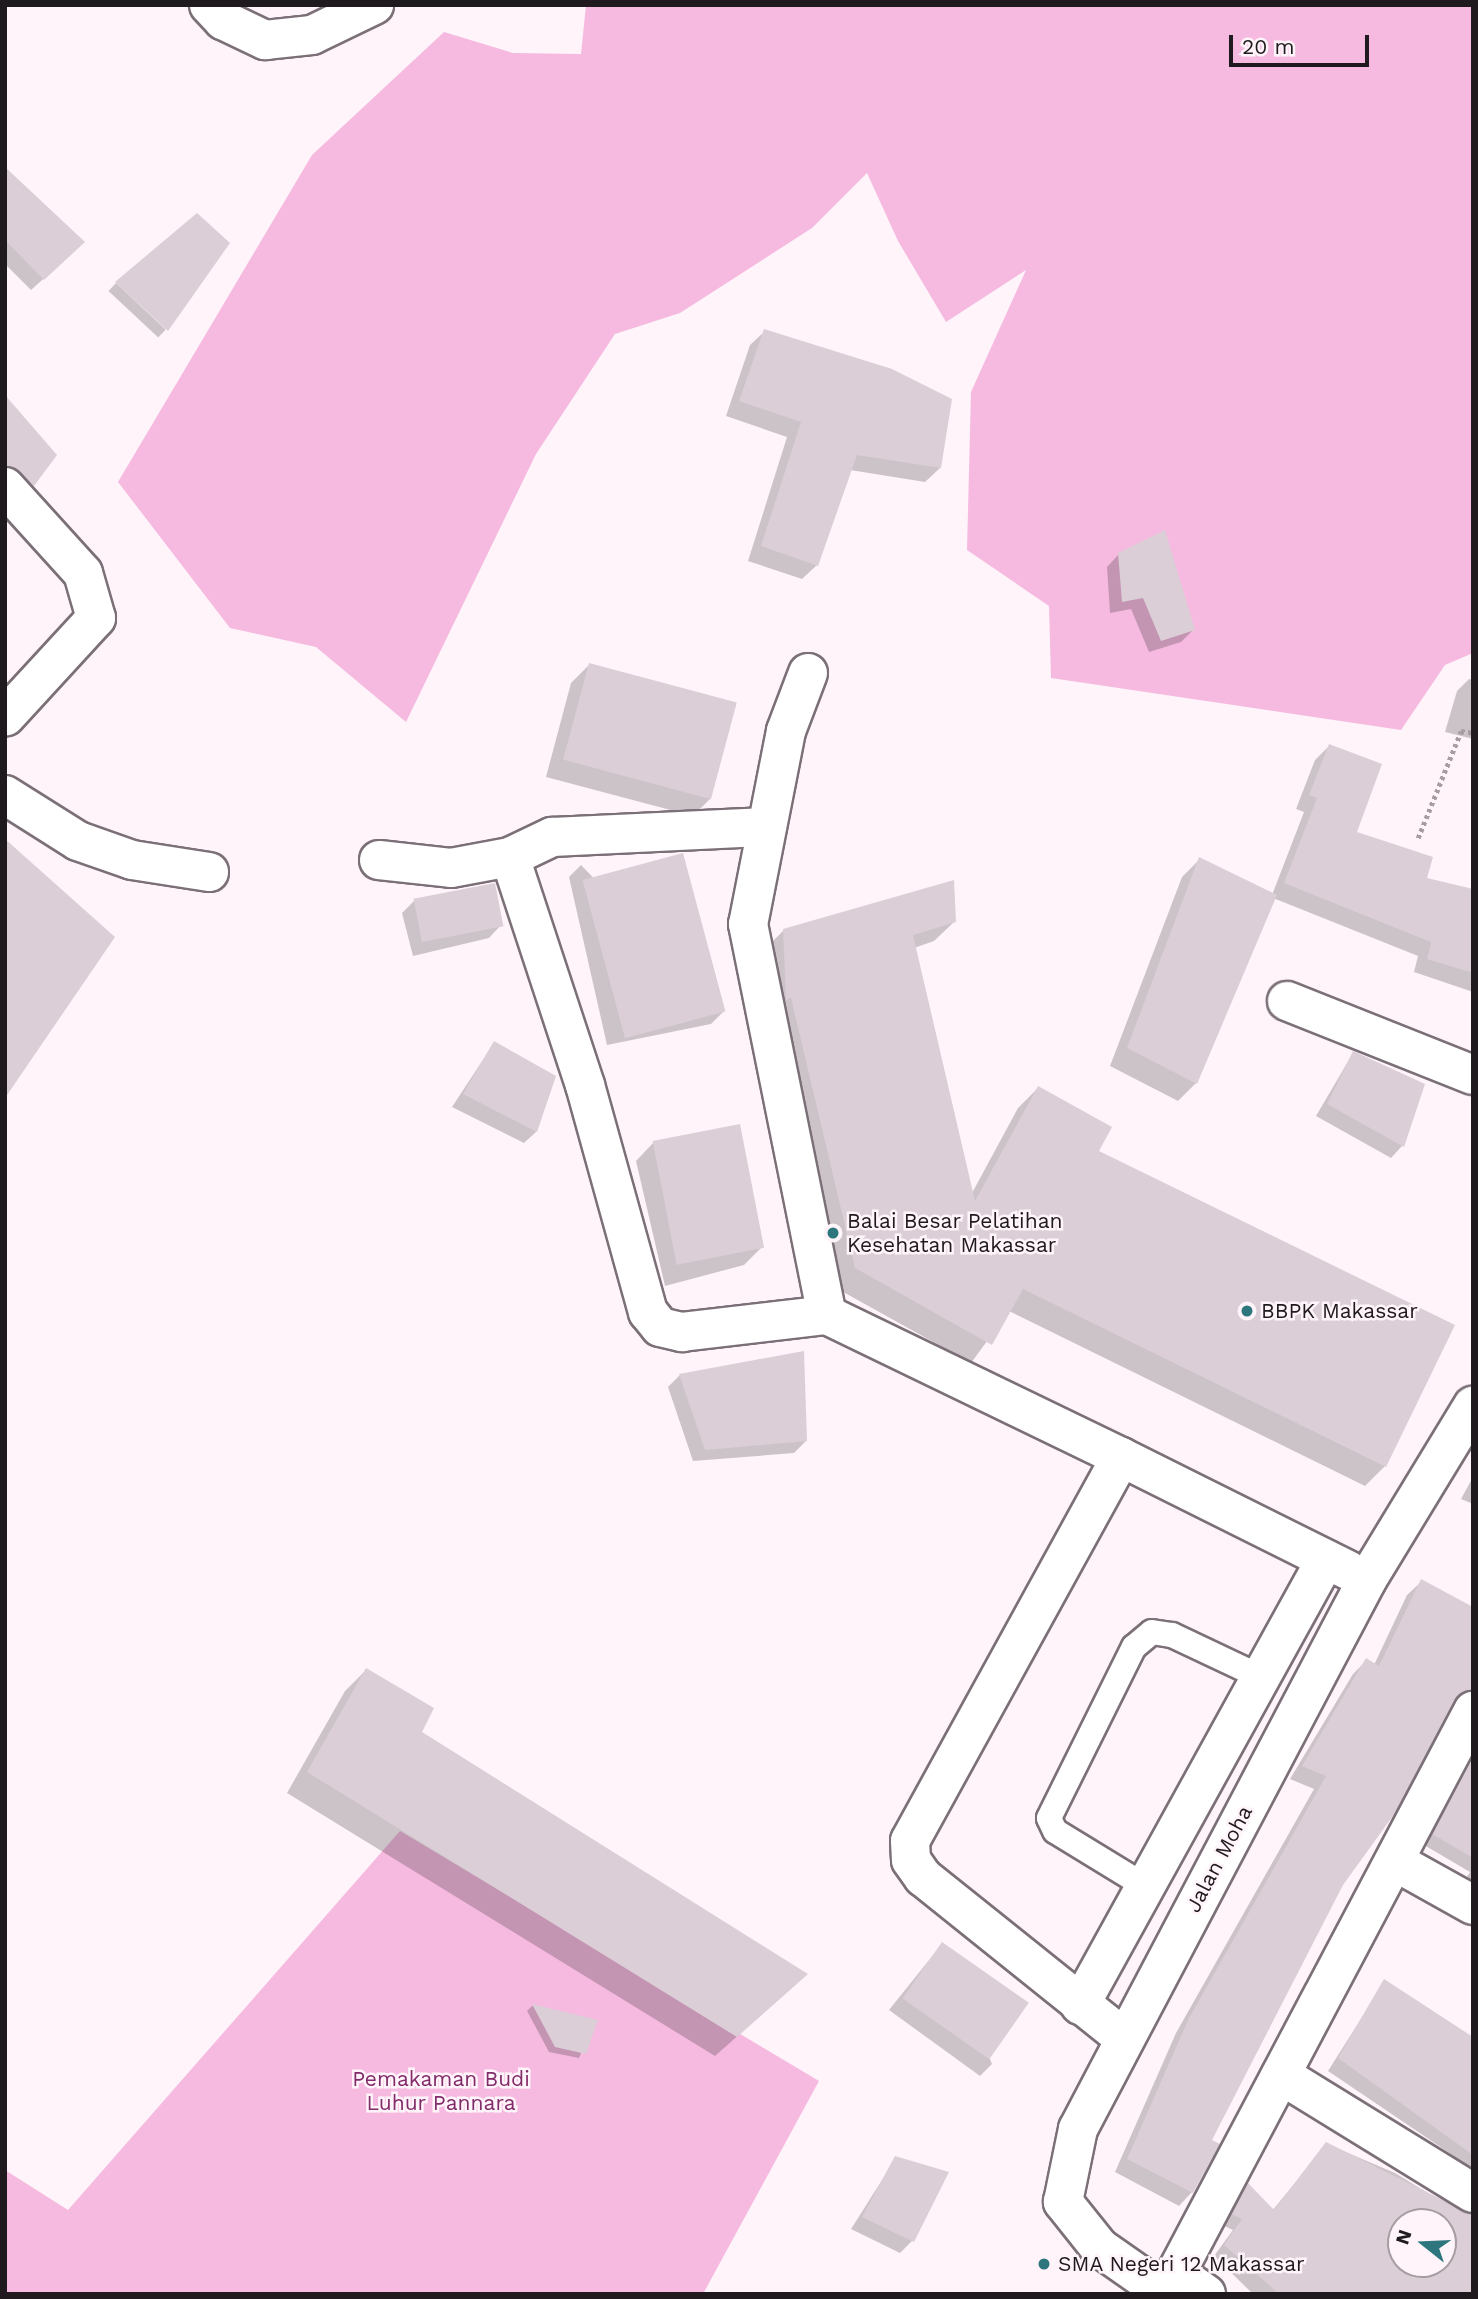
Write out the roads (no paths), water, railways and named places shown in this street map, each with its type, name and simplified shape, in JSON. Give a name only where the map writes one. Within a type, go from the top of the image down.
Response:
[{"type":"street","points":[[209,5],[223,20],[265,40],[312,35],[374,5]]},
{"type":"street","points":[[5,487],[83,573],[96,618],[5,718]]},
{"type":"street","points":[[808,673],[786,731],[748,924],[827,1315]]},
{"type":"street","points":[[5,795],[78,841],[132,860],[209,872]]},
{"type":"street","points":[[379,860],[451,868],[510,856],[552,837],[767,827]]},
{"type":"street","points":[[510,856],[584,1085],[648,1312],[660,1326],[682,1332],[827,1315],[1367,1580]]},
{"type":"street","points":[[1287,1001],[1473,1075]]},
{"type":"street","name":"Jalan Moha","points":[[1166,2294],[1099,2247],[1063,2202],[1078,2129],[1367,1580],[1473,1406]]},
{"type":"street","points":[[1121,1458],[910,1842],[911,1860],[923,1877],[1124,2038]]},
{"type":"street","points":[[1080,2005],[1326,1559]]},
{"type":"street","points":[[1206,2294],[1176,2273],[1396,1862],[1473,1711]]},
{"type":"street","points":[[1396,1862],[1473,1905]]},
{"type":"street","points":[[1281,2076],[1473,2193]]},
{"type":"lane","points":[[1145,1886],[1055,1831],[1049,1818],[1134,1647],[1152,1632],[1172,1635],[1261,1677]]},
{"type":"place","name":"Balai Besar Pelatihan Kesehatan Makassar","points":[[833,1233]]},
{"type":"place","name":"BBPK Makassar","points":[[1247,1311]]},
{"type":"place","name":"SMA Negeri 12 Makassar","points":[[1044,2264]]},
{"type":"park label","name":"Pemakaman Budi Luhur Pannara","points":[[441,2091]]}]
